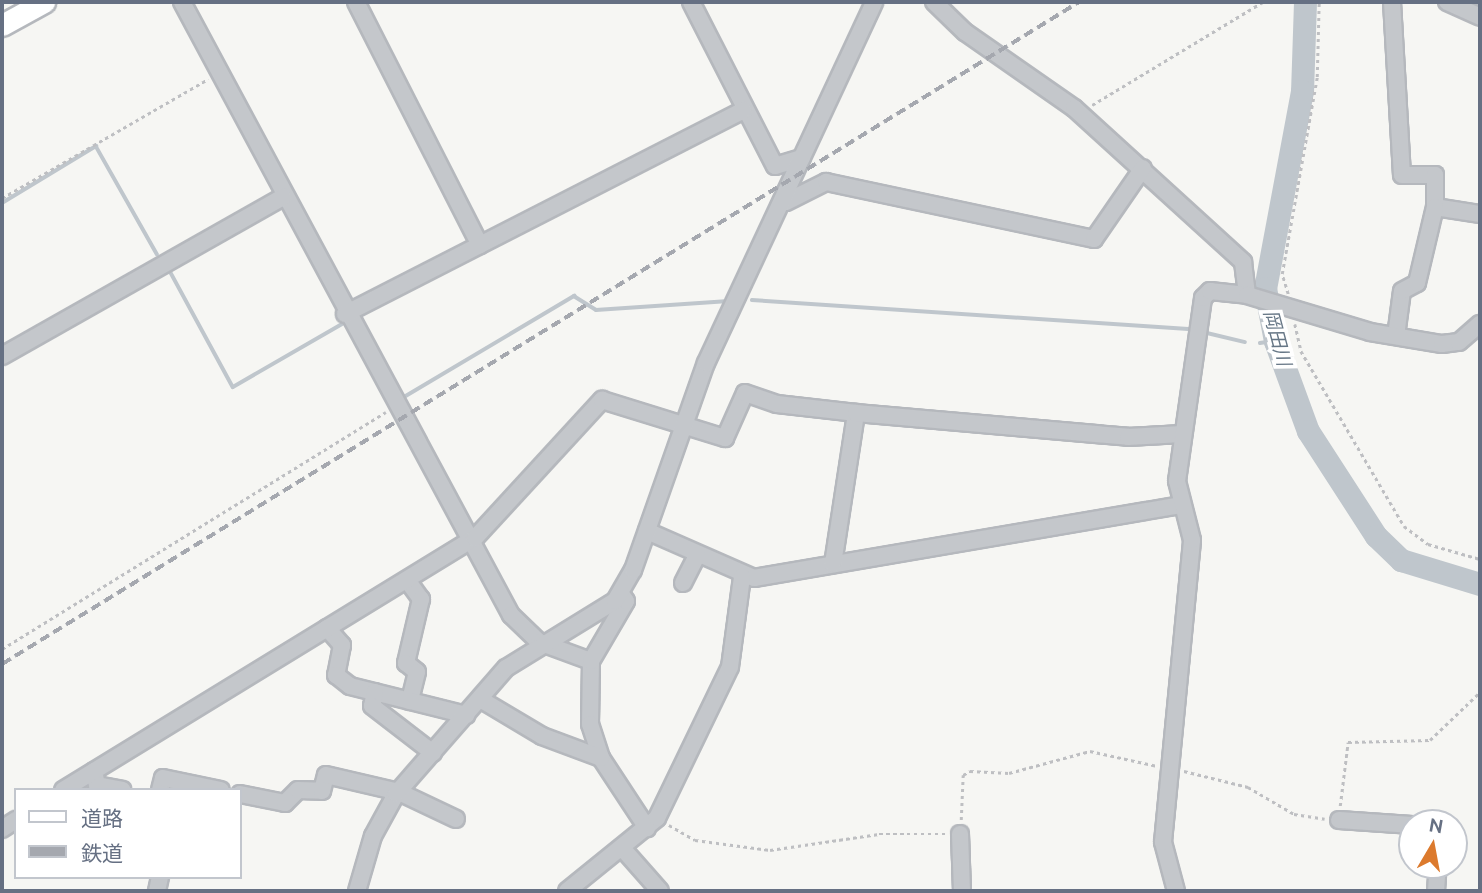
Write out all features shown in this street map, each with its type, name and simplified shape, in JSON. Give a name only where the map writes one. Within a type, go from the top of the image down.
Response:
[{"type":"main road","points":[[2,26],[44,2]]},
{"type":"street","points":[[182,2],[394,407],[511,615],[539,642],[591,661]]},
{"type":"street","points":[[356,2],[480,245]]},
{"type":"street","points":[[691,2],[775,166],[802,158]]},
{"type":"street","points":[[357,891],[380,818],[466,715],[539,642],[600,611],[620,592],[648,531],[682,422],[786,202],[802,158],[874,2]]},
{"type":"street","points":[[934,2],[1079,113],[1143,168],[1243,262],[1247,295]]},
{"type":"street","points":[[1392,2],[1402,175],[1435,176],[1435,207],[1417,283],[1402,291],[1396,336]]},
{"type":"street","points":[[1447,2],[1480,17]]},
{"type":"street","points":[[345,314],[744,110]]},
{"type":"street","points":[[786,202],[825,182],[1094,239],[1143,168]]},
{"type":"street","points":[[2,356],[282,197]]},
{"type":"street","points":[[1435,207],[1480,214]]},
{"type":"street","points":[[1176,891],[1163,842],[1192,540],[1177,481],[1203,298],[1210,291],[1247,295],[1287,303],[1396,336],[1442,344],[1459,342],[1480,324]]},
{"type":"street","points":[[67,788],[469,542],[601,400],[682,422],[725,438],[745,393],[777,404],[856,412],[1128,437],[1182,434]]},
{"type":"street","points":[[833,564],[856,412]]},
{"type":"street","points":[[648,531],[742,577],[1182,505]]},
{"type":"street","points":[[683,583],[697,555]]},
{"type":"street","points":[[567,891],[623,849],[652,823],[730,667],[742,577]]},
{"type":"street","points":[[407,580],[421,598],[406,663],[417,673],[410,701]]},
{"type":"street","points":[[620,592],[626,601],[591,661],[590,724],[601,758],[652,823]]},
{"type":"street","points":[[327,628],[342,645],[336,675],[375,692],[466,715]]},
{"type":"street","points":[[375,692],[372,706],[433,753]]},
{"type":"street","points":[[481,699],[542,736],[601,758]]},
{"type":"street","points":[[94,771],[97,785],[113,788]]},
{"type":"street","points":[[242,794],[285,803],[298,790],[322,791],[326,775],[399,792],[456,819]]},
{"type":"street","points":[[160,788],[163,778],[211,788]]},
{"type":"street","points":[[1339,820],[1398,824]]},
{"type":"street","points":[[961,834],[962,891]]},
{"type":"street","points":[[623,849],[660,891]]},
{"type":"path","points":[[1079,113],[1263,2]]},
{"type":"path","points":[[2,198],[218,73]]},
{"type":"path","points":[[2,649],[394,407]]},
{"type":"path","points":[[652,823],[695,840],[770,850],[879,834],[961,834],[963,775],[970,771],[1009,773],[1090,751],[1171,766],[1248,787],[1294,814],[1339,820],[1348,742],[1430,740],[1480,692]]},
{"type":"waterway","name":"岡田川","points":[[1305,2],[1302,91],[1265,288],[1275,341],[1308,431],[1376,536],[1401,560],[1480,584]]},
{"type":"waterway","points":[[2,203],[96,146],[157,254]]},
{"type":"waterway","points":[[170,271],[233,387],[342,324]]},
{"type":"waterway","points":[[399,400],[574,296],[596,310],[729,301]]},
{"type":"waterway","points":[[752,300],[1188,329]]},
{"type":"waterway","points":[[1203,332],[1245,342]]},
{"type":"waterway","points":[[1260,343],[1275,341]]},
{"type":"railway","points":[[2,664],[1079,2]]}]
